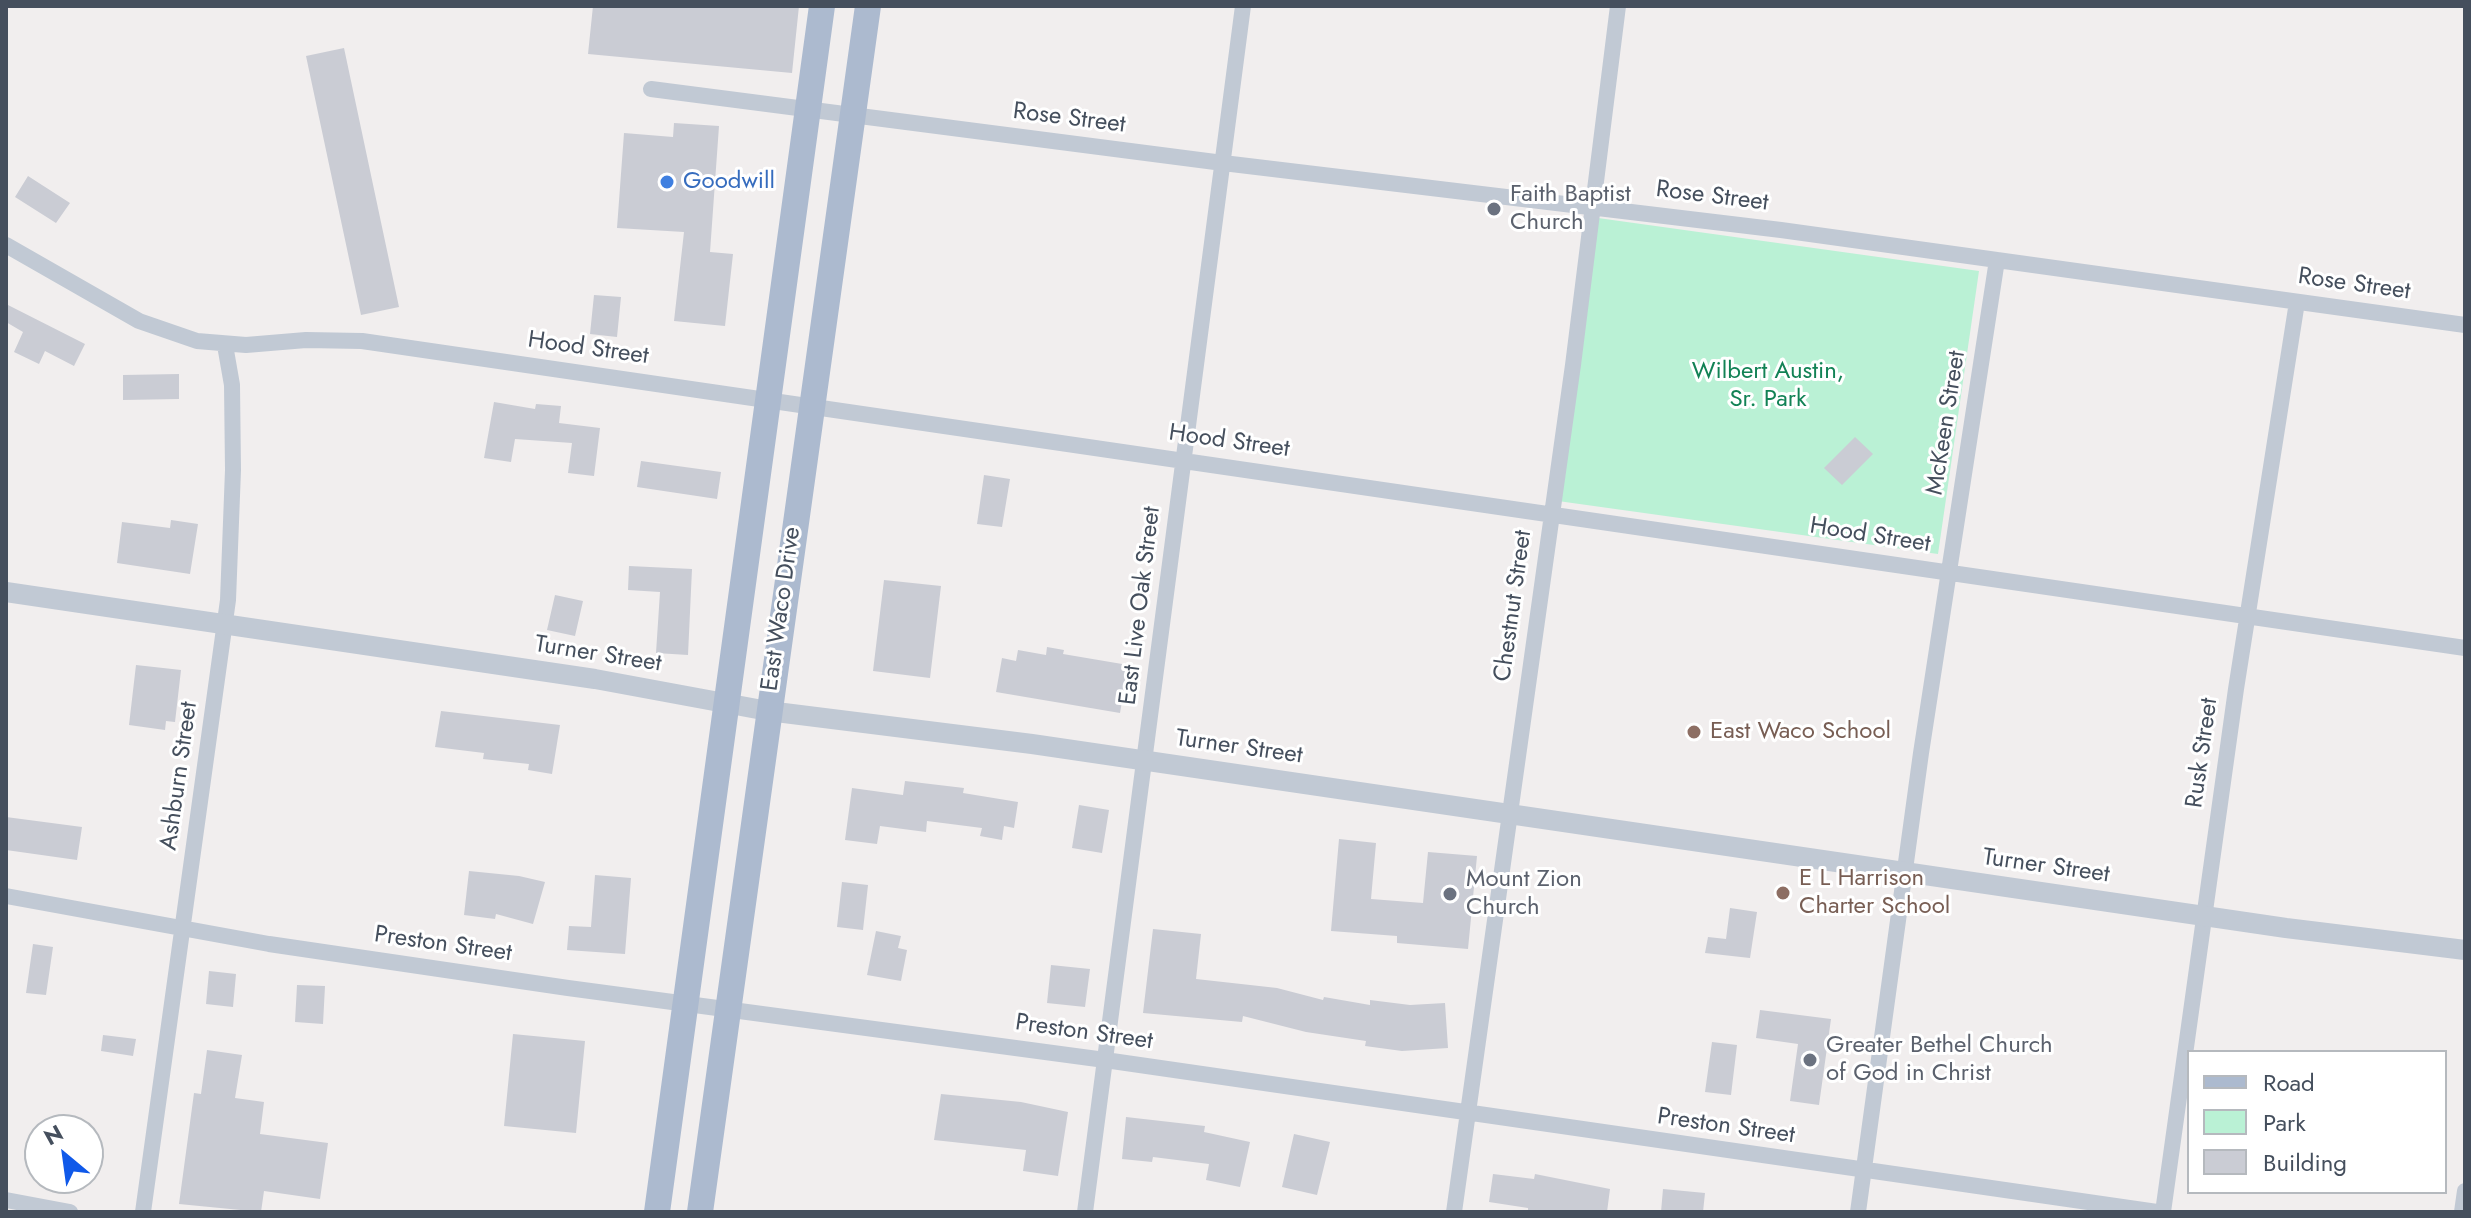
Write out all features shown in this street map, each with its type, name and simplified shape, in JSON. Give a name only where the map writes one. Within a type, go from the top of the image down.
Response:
[{"type":"main road","name":"East Waco Drive","points":[[657,1212],[822,6]]},
{"type":"main road","name":"East Waco Drive","points":[[700,1212],[868,6]]},
{"type":"street","name":"East Live Oak Street","points":[[1085,1212],[1243,6]]},
{"type":"street","name":"Chestnut Street","points":[[1454,1212],[1618,6]]},
{"type":"street","name":"Rose Street","points":[[651,89],[1997,260],[2465,325]]},
{"type":"street","name":"Hood Street","points":[[6,245],[153,328],[197,341],[225,345],[362,341],[2465,648]]},
{"type":"street","name":"McKeen Street","points":[[1858,1212],[1904,872],[1997,260]]},
{"type":"street","name":"Rusk Street","points":[[2160,1212],[2247,617],[2297,302]]},
{"type":"street","name":"Ashburn Street","points":[[143,1212],[225,625],[233,470],[232,385],[225,345]]},
{"type":"street","name":"Turner Street","points":[[6,592],[595,679],[768,711],[1145,761],[2205,916],[2465,950]]},
{"type":"street","name":"Preston Street","points":[[6,896],[182,929],[684,1004],[1105,1060],[2160,1212]]},
{"type":"street","points":[[2462,1212],[2465,1191]]},
{"type":"street","points":[[6,1200],[70,1212]]},
{"type":"green space","name":"Wilbert Austin, Sr. Park","points":[[1598,218],[1979,271],[1938,554],[1558,501]]},
{"type":"building","points":[[593,6],[799,6],[792,73],[588,54]]},
{"type":"building","points":[[344,48],[399,307],[361,315],[306,56]]},
{"type":"building","name":"Goodwill","points":[[674,123],[719,126],[710,252],[733,254],[725,326],[674,321],[684,232],[617,228],[624,133],[673,137]]},
{"type":"building","points":[[28,176],[70,203],[56,223],[15,197]]},
{"type":"building","points":[[594,295],[621,297],[617,337],[590,334]]},
{"type":"building","points":[[6,304],[85,344],[74,366],[45,351],[39,364],[14,352],[23,332],[6,322]]},
{"type":"building","points":[[179,374],[179,399],[123,400],[123,375]]},
{"type":"building","points":[[494,402],[535,409],[536,404],[561,406],[559,423],[600,428],[594,476],[568,473],[572,443],[515,439],[511,462],[484,458]]},
{"type":"building","points":[[1855,437],[1873,454],[1842,485],[1824,468]]},
{"type":"building","points":[[641,461],[721,472],[717,499],[637,487]]},
{"type":"building","points":[[984,475],[1010,479],[1002,527],[977,524]]},
{"type":"building","points":[[171,520],[198,524],[190,574],[117,563],[122,522],[170,528]]},
{"type":"building","points":[[629,566],[692,569],[688,655],[656,653],[660,592],[628,590]]},
{"type":"building","points":[[884,580],[941,586],[930,678],[873,671]]},
{"type":"building","points":[[555,595],[583,601],[575,636],[547,630]]},
{"type":"building","points":[[1047,647],[1064,650],[1063,654],[1128,665],[1120,713],[996,692],[1002,658],[1016,661],[1018,650],[1046,655]]},
{"type":"building","points":[[136,665],[181,670],[175,722],[166,721],[165,730],[129,725]]},
{"type":"building","points":[[441,711],[560,725],[552,774],[528,770],[529,764],[483,759],[484,753],[435,747]]},
{"type":"building","points":[[905,781],[964,788],[963,793],[1018,802],[1014,828],[1004,826],[1002,840],[980,836],[982,828],[927,821],[926,832],[880,826],[877,844],[845,840],[852,788],[903,795]]},
{"type":"building","points":[[1079,805],[1109,810],[1102,853],[1072,848]]},
{"type":"building","points":[[6,817],[82,827],[77,860],[6,850]]},
{"type":"building","points":[[1339,839],[1376,843],[1371,899],[1423,903],[1428,852],[1477,856],[1468,949],[1397,943],[1397,936],[1331,931]]},
{"type":"building","points":[[469,871],[545,882],[533,924],[496,914],[495,919],[464,915]]},
{"type":"building","points":[[595,875],[631,878],[625,954],[567,950],[569,926],[591,927]]},
{"type":"building","points":[[842,882],[868,885],[863,930],[837,927]]},
{"type":"building","points":[[1730,908],[1757,912],[1750,958],[1705,953],[1708,937],[1726,939]]},
{"type":"building","points":[[1153,929],[1201,934],[1196,979],[1277,988],[1323,1000],[1324,997],[1370,1005],[1370,1000],[1410,1005],[1445,1003],[1448,1048],[1402,1051],[1365,1046],[1366,1041],[1306,1032],[1243,1016],[1242,1022],[1143,1013]]},
{"type":"building","points":[[876,931],[901,936],[898,948],[907,950],[901,981],[867,975]]},
{"type":"building","points":[[33,944],[53,947],[46,995],[26,993]]},
{"type":"building","points":[[1051,965],[1090,969],[1085,1007],[1047,1003]]},
{"type":"building","points":[[209,971],[236,974],[233,1007],[206,1004]]},
{"type":"building","points":[[297,985],[325,986],[323,1024],[295,1022]]},
{"type":"building","name":"Greater Bethel Church of God in Christ","points":[[1760,1010],[1831,1019],[1819,1105],[1790,1101],[1798,1044],[1756,1038]]},
{"type":"building","points":[[513,1034],[585,1041],[576,1133],[504,1126]]},
{"type":"building","points":[[103,1035],[136,1039],[133,1056],[101,1051]]},
{"type":"building","points":[[1712,1042],[1737,1045],[1731,1095],[1705,1092]]},
{"type":"building","points":[[207,1050],[242,1055],[235,1098],[264,1102],[260,1134],[328,1143],[320,1199],[264,1191],[261,1212],[179,1204],[194,1093],[201,1094]]},
{"type":"building","points":[[941,1094],[1021,1102],[1068,1112],[1058,1176],[1023,1171],[1026,1150],[934,1140]]},
{"type":"building","points":[[1126,1117],[1205,1126],[1204,1132],[1250,1142],[1240,1187],[1206,1180],[1209,1164],[1153,1157],[1152,1162],[1122,1159]]},
{"type":"building","points":[[1294,1134],[1330,1142],[1317,1195],[1282,1187]]},
{"type":"building","points":[[1493,1174],[1534,1179],[1535,1174],[1610,1189],[1607,1212],[1528,1212],[1528,1208],[1489,1202]]},
{"type":"building","points":[[1663,1189],[1705,1193],[1703,1212],[1661,1212]]},
{"type":"place","name":"Goodwill","points":[[667,182]]},
{"type":"place","name":"Faith Baptist Church","points":[[1494,209]]},
{"type":"place","name":"East Waco School","points":[[1694,732]]},
{"type":"place","name":"E L Harrison Charter School","points":[[1783,893]]},
{"type":"place","name":"Mount Zion Church","points":[[1450,894]]},
{"type":"place","name":"Greater Bethel Church of God in Christ","points":[[1810,1060]]}]
